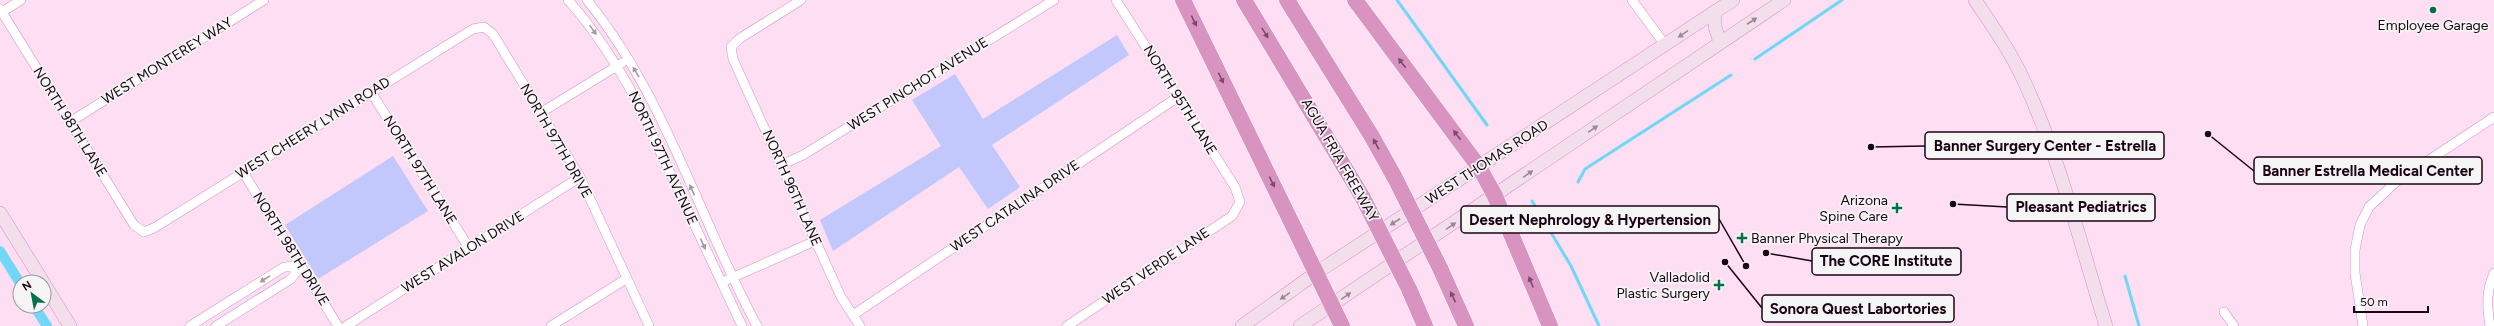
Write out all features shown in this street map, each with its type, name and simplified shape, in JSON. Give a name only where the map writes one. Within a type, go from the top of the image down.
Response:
[{"type":"highway","points":[[1183,0],[1342,326]]},
{"type":"highway","name":"AGUA FRIA FREEWAY","points":[[1244,0],[1363,198],[1409,289],[1425,326]]},
{"type":"highway","points":[[1287,0],[1368,129],[1395,178],[1440,268],[1466,326]]},
{"type":"highway","points":[[1355,0],[1479,167],[1495,196],[1550,326]]},
{"type":"main road","name":"WEST THOMAS ROAD","points":[[1242,326],[1316,273],[1666,46],[1733,0]]},
{"type":"main road","points":[[1300,326],[1332,306],[1784,0]]},
{"type":"main road","points":[[1974,0],[2001,38],[2025,83],[2048,141],[2106,326]]},
{"type":"main road","points":[[1715,12],[1715,27],[1720,42]]},
{"type":"main road","points":[[0,213],[37,274]]},
{"type":"main road","points":[[52,297],[70,326]]},
{"type":"street","points":[[1,11],[21,0]]},
{"type":"street","name":"WEST MONTEREY WAY","points":[[70,122],[264,0]]},
{"type":"street","name":"NORTH 97TH AVENUE","points":[[568,0],[586,20],[617,66],[660,150],[742,326]]},
{"type":"street","name":"NORTH 97TH AVENUE","points":[[587,0],[605,22],[649,94],[733,278],[757,326]]},
{"type":"street","name":"NORTH 96TH LANE","points":[[801,0],[739,39],[731,47],[733,59],[841,296],[860,326]]},
{"type":"street","name":"WEST PINCHOT AVENUE","points":[[781,165],[804,155],[1054,0]]},
{"type":"street","name":"NORTH 95TH LANE","points":[[1116,0],[1235,187],[1240,202]]},
{"type":"street","points":[[1632,0],[1666,46]]},
{"type":"street","name":"NORTH 98TH LANE","points":[[1,11],[134,225],[144,232]]},
{"type":"street","name":"WEST CHEERY LYNN ROAD","points":[[144,232],[154,228],[473,29],[484,27]]},
{"type":"street","name":"NORTH 97TH DRIVE","points":[[484,27],[493,34],[542,112],[580,177],[649,326]]},
{"type":"street","points":[[542,112],[628,59]]},
{"type":"street","name":"NORTH 97TH LANE","points":[[371,92],[469,248]]},
{"type":"street","name":"WEST CATALINA DRIVE","points":[[853,315],[1178,97]]},
{"type":"street","points":[[2363,326],[2355,273],[2355,250],[2360,225],[2369,206],[2390,186],[2494,117]]},
{"type":"street","name":"NORTH 98TH DRIVE","points":[[243,172],[338,326]]},
{"type":"street","name":"WEST AVALON DRIVE","points":[[346,326],[580,177]]},
{"type":"street","name":"WEST VERDE LANE","points":[[1067,326],[1232,216],[1240,202]]},
{"type":"street","points":[[721,283],[816,241]]},
{"type":"street","points":[[190,326],[284,267],[300,266]]},
{"type":"street","points":[[216,326],[291,279],[300,266]]},
{"type":"street","points":[[2490,326],[2487,298],[2489,285],[2494,273]]},
{"type":"street","points":[[551,326],[626,279]]},
{"type":"street","points":[[2224,312],[2234,326]]},
{"type":"shaded area","points":[[1117,35],[1129,55],[992,145],[1020,187],[988,209],[959,167],[833,251],[820,220],[941,146],[912,100],[955,74],[983,119]]},
{"type":"shaded area","points":[[393,156],[428,211],[318,279],[285,225]]},
{"type":"waterway","points":[[1397,0],[1487,125]]},
{"type":"waterway","points":[[1755,59],[1842,0]]},
{"type":"waterway","points":[[1578,182],[1585,169],[1731,75]]},
{"type":"waterway","points":[[1532,201],[1571,266],[1599,326]]},
{"type":"waterway","points":[[0,251],[14,274]]},
{"type":"waterway","points":[[2125,276],[2139,326]]},
{"type":"waterway","points":[[39,314],[47,326]]},
{"type":"place","name":"Employee Garage","points":[[2433,10]]},
{"type":"place","name":"Banner Estrella Medical Center","points":[[2208,134]]},
{"type":"place","name":"Banner Surgery Center - Estrella","points":[[1871,147]]},
{"type":"place","name":"Pleasant Pediatrics","points":[[1953,204]]},
{"type":"place","name":"Arizona Spine Care","points":[[1897,208]]},
{"type":"place","name":"Banner Physical Therapy","points":[[1742,238]]},
{"type":"place","name":"The CORE Institute","points":[[1766,253]]},
{"type":"place","name":"Sonora Quest Labortories","points":[[1725,262]]},
{"type":"place","name":"Desert Nephrology & Hypertension","points":[[1746,266]]},
{"type":"place","name":"Valladolid Plastic Surgery","points":[[1719,285]]}]
